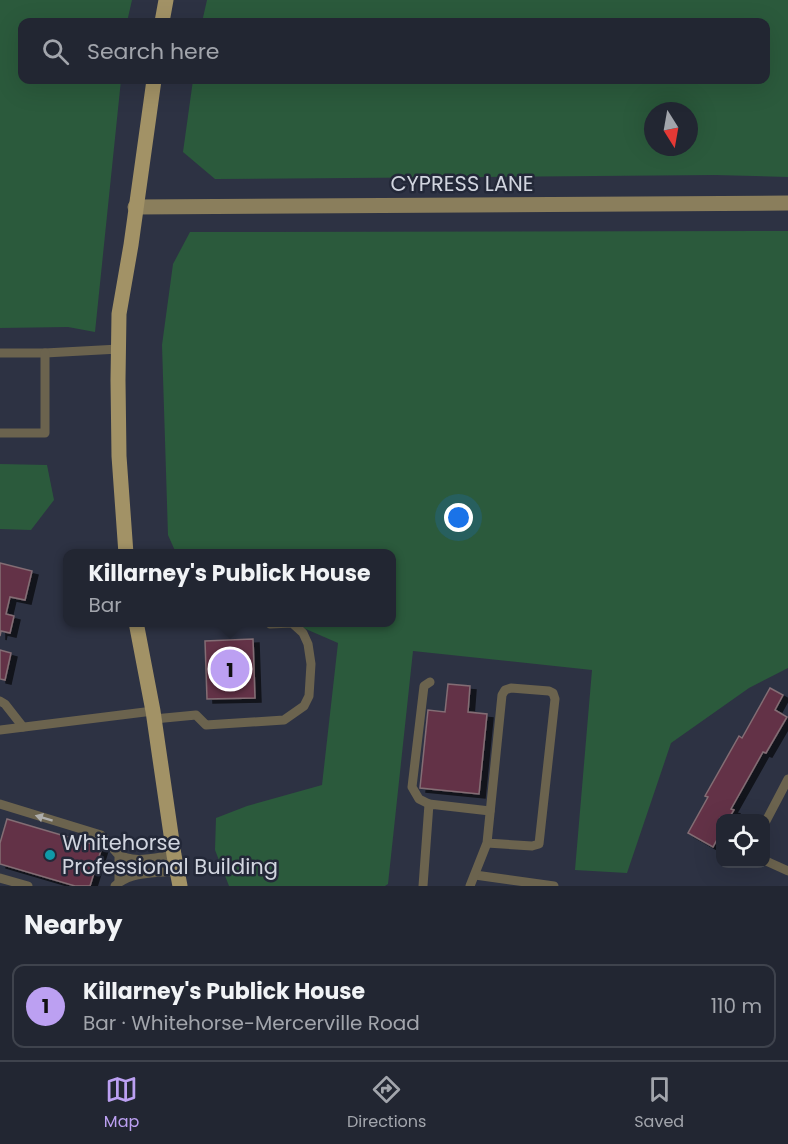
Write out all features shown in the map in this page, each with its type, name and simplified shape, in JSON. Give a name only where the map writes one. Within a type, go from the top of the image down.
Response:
[{"type":"main road","points":[[163,18],[166,0]]},
{"type":"main road","points":[[126,549],[119,456],[119,314],[153,84]]},
{"type":"main road","points":[[137,627],[154,715],[178,879]]},
{"type":"street","name":"CYPRESS LANE","points":[[135,207],[788,203]]},
{"type":"lane","points":[[0,353],[118,349]]},
{"type":"lane","points":[[0,433],[45,433],[45,353]]},
{"type":"lane","points":[[0,730],[154,715],[196,716],[206,725],[284,720],[304,706],[309,696],[311,683],[309,644],[296,627]]},
{"type":"lane","points":[[430,682],[424,686],[412,787],[419,799],[429,804],[490,811]]},
{"type":"lane","points":[[470,886],[487,843],[502,695],[505,690],[511,688],[549,691],[553,693],[555,699],[539,844],[532,846],[487,843]]},
{"type":"lane","points":[[0,701],[5,704],[22,727]]},
{"type":"lane","points":[[769,814],[788,779]]},
{"type":"lane","points":[[0,804],[101,835],[120,855],[130,859],[142,860],[174,855]]},
{"type":"lane","points":[[423,886],[429,804]]},
{"type":"lane","points":[[117,884],[120,855]]},
{"type":"lane","points":[[770,863],[788,871]]},
{"type":"lane","points":[[117,884],[142,874],[178,879]]},
{"type":"lane","points":[[475,875],[554,886]]},
{"type":"lane","points":[[0,878],[28,886]]},
{"type":"green space","points":[[0,0],[132,0],[128,18],[18,18],[18,84],[121,84],[95,332],[68,327],[0,328]]},
{"type":"green space","points":[[207,0],[788,0],[788,177],[715,175],[215,179],[183,152],[192,84],[770,84],[770,18],[203,18]]},
{"type":"green space","points":[[788,231],[788,668],[749,688],[671,743],[627,873],[575,870],[592,670],[413,651],[388,884],[385,886],[229,886],[215,850],[216,818],[247,806],[322,785],[338,643],[301,627],[396,627],[396,549],[174,549],[168,535],[162,345],[173,264],[190,232]]},
{"type":"green space","points":[[0,464],[47,465],[54,500],[31,530],[0,529]]},
{"type":"building","points":[[0,563],[32,571],[25,600],[10,597],[6,614],[14,616],[10,633],[1,631],[0,636]]},
{"type":"building","points":[[253,639],[255,698],[207,699],[205,641]]},
{"type":"building","points":[[0,650],[11,653],[5,680],[0,679]]},
{"type":"building","points":[[448,684],[470,686],[468,712],[487,714],[479,794],[420,788],[428,710],[445,712]]},
{"type":"building","points":[[770,688],[783,695],[775,710],[787,717],[766,753],[763,752],[731,809],[734,810],[732,814],[716,814],[716,841],[713,847],[688,833],[708,797],[705,796],[739,736],[742,738]]},
{"type":"building","name":"Whitehorse Professional Building","points":[[7,819],[102,847],[90,886],[75,886],[0,864],[0,843]]},
{"type":"place","name":"Killarney's Publick House","points":[[230,669]]},
{"type":"place","name":"Whitehorse Professional Building","points":[[50,855]]}]
